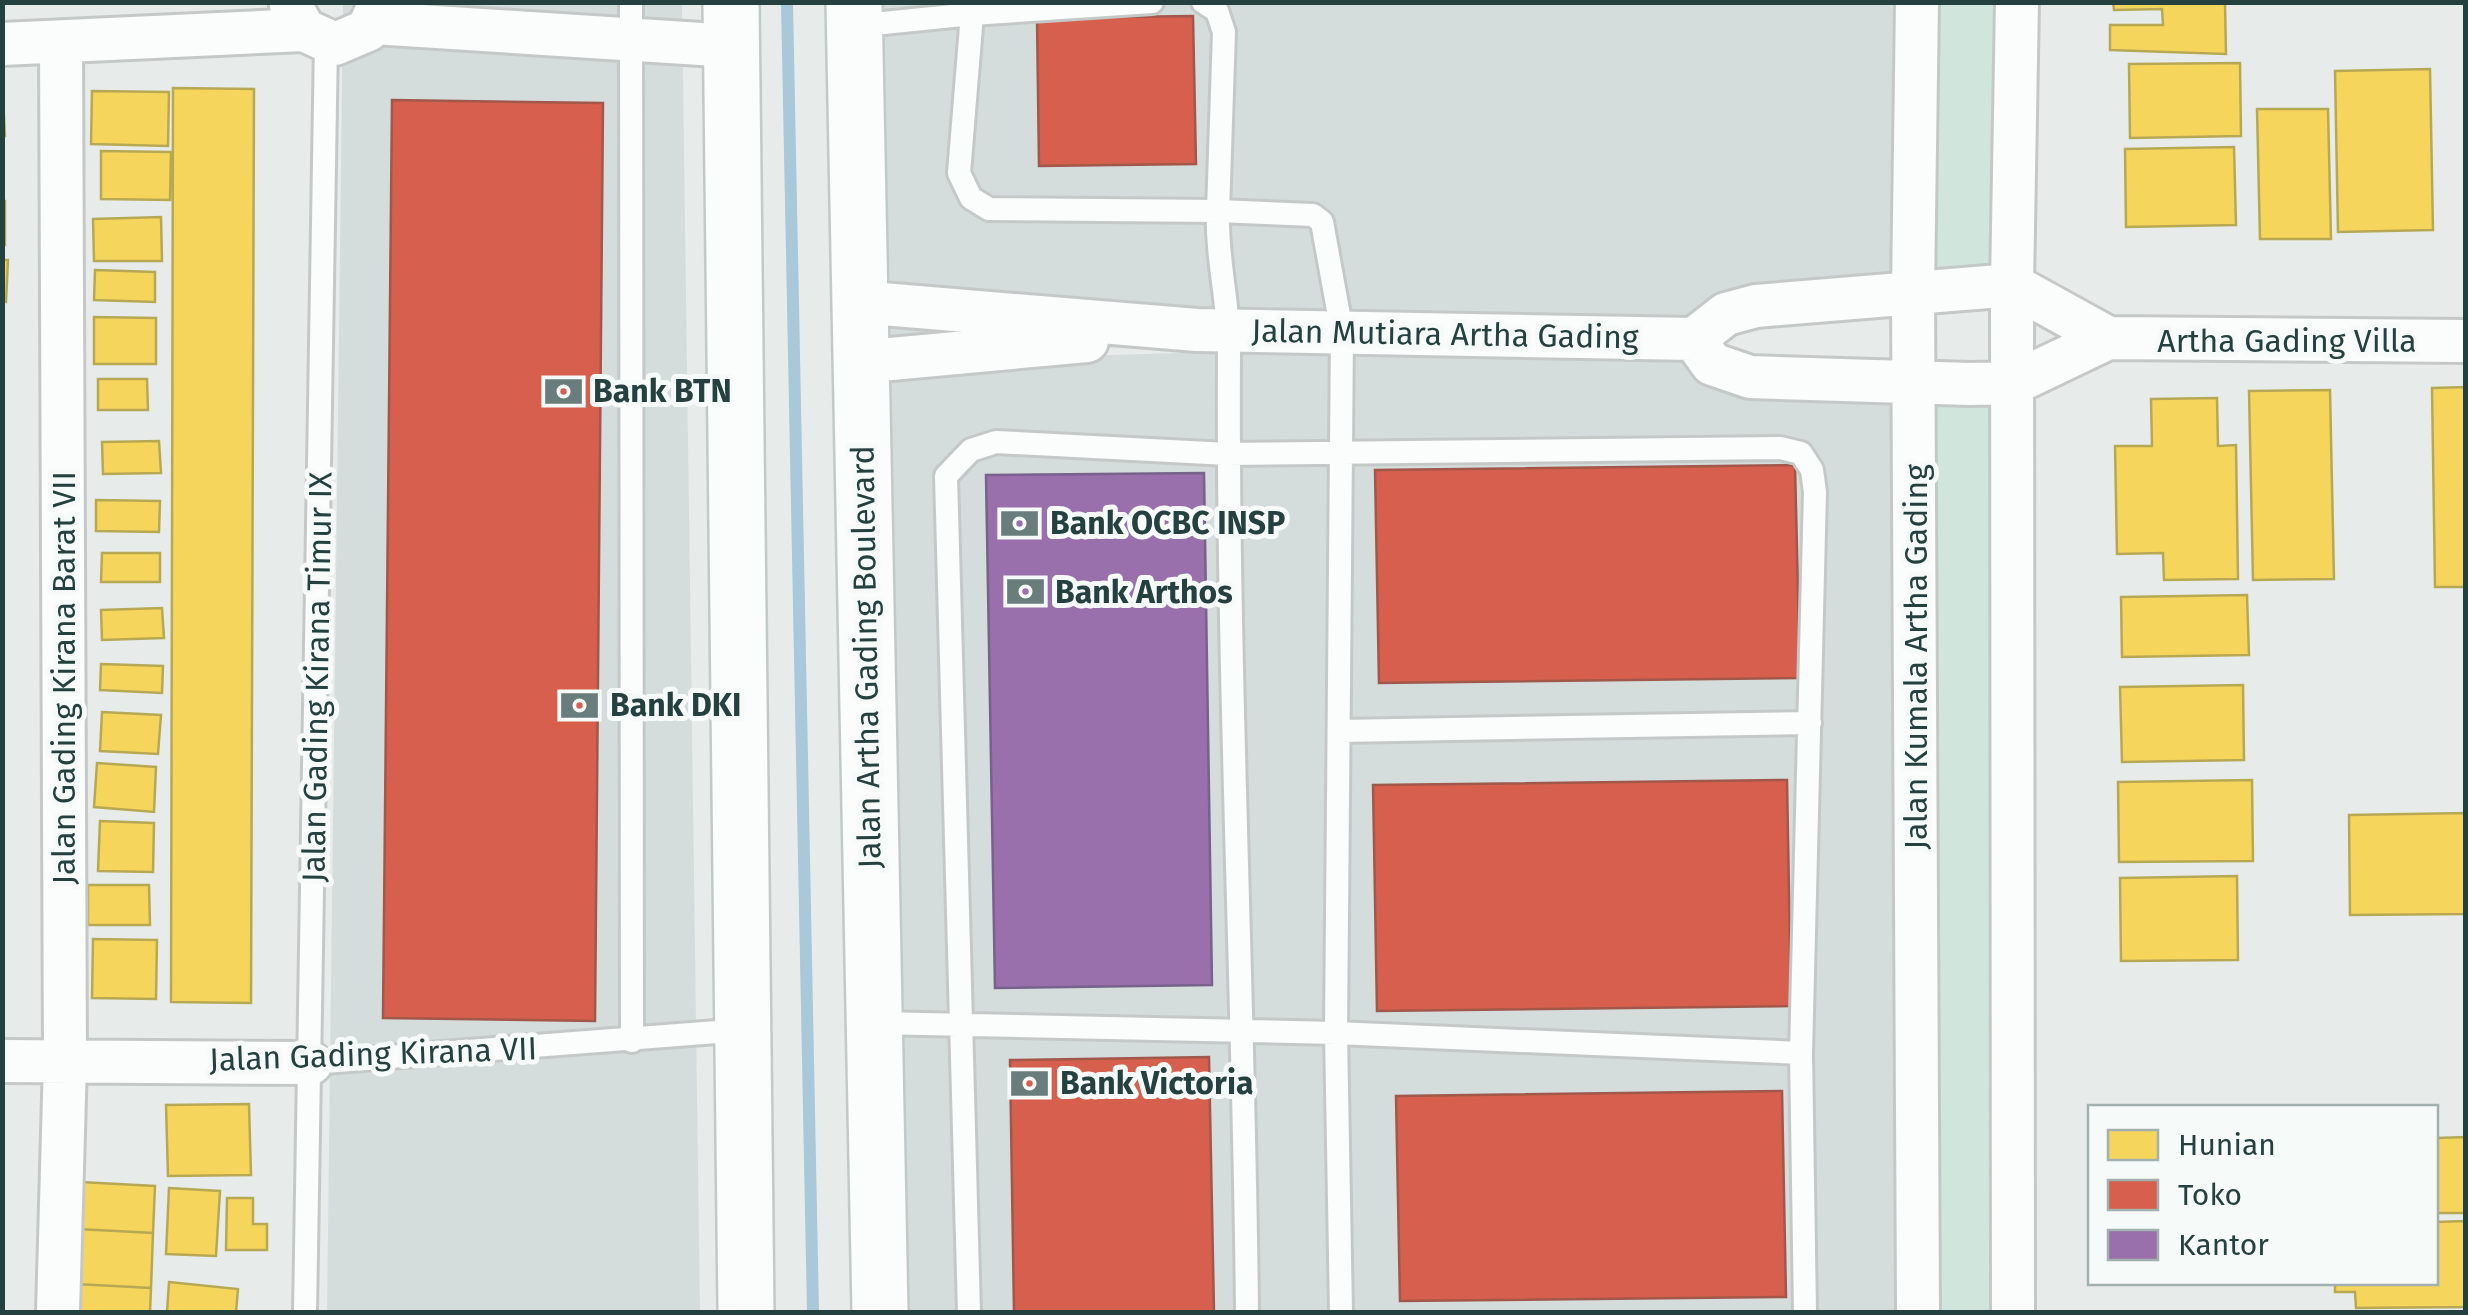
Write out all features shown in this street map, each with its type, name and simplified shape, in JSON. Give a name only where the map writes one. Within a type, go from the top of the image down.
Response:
[{"type":"main road","name":"Jalan Artha Gading Boulevard","points":[[854,14],[880,1312]]},
{"type":"main road","points":[[732,24],[746,1312]]},
{"type":"street","name":"Jalan Kumala Artha Gading","points":[[1917,2],[1912,291],[1918,1312]]},
{"type":"street","points":[[2013,1312],[2012,285],[2017,2]]},
{"type":"street","points":[[2,44],[307,25],[353,40],[377,13],[732,24]]},
{"type":"street","name":"Jalan Gading Kirana Barat VII","points":[[58,1312],[65,1061],[61,43]]},
{"type":"street","points":[[2012,285],[1756,306],[1726,314],[1694,338],[1712,364],[1750,377],[2014,382]]},
{"type":"street","name":"Artha Gading Villa","points":[[2012,285],[2108,338]]},
{"type":"street","name":"Jalan Mutiara Artha Gading","points":[[858,302],[1213,330],[1694,338]]},
{"type":"street","name":"Jalan Mutiara Artha Gading","points":[[858,362],[1213,330]]},
{"type":"street","name":"Artha Gading Villa","points":[[2014,382],[2108,338],[2466,341]]},
{"type":"street","name":"Jalan Gading Kirana VII","points":[[2,1061],[312,1063]]},
{"type":"lane","points":[[854,14],[972,14],[1152,2]]},
{"type":"lane","points":[[1203,2],[1217,12],[1224,32],[1213,330],[1228,454],[1245,1031],[1247,1312]]},
{"type":"lane","points":[[972,14],[959,173],[971,198],[990,209],[1313,215],[1322,222],[1342,332],[1336,1033],[1341,1312]]},
{"type":"lane","points":[[631,20],[632,1042]]},
{"type":"lane","name":"Jalan Gading Kirana Timur IX","points":[[305,1312],[312,1063],[307,25]]},
{"type":"lane","points":[[969,1312],[946,476],[971,450],[996,442],[1228,454],[1780,448],[1801,453],[1812,470],[1815,492],[1801,1053],[1805,1312]]},
{"type":"lane","points":[[1338,731],[1810,723]]},
{"type":"lane","points":[[875,1023],[1336,1033],[1801,1053]]},
{"type":"lane","name":"Jalan Gading Kirana VII","points":[[312,1063],[632,1042],[743,1030]]},
{"type":"shaded area","points":[[343,3],[682,3],[700,1312],[327,1312]]},
{"type":"shaded area","points":[[852,3],[1915,3],[1913,291],[1726,314],[1712,364],[1915,382],[1912,1312],[880,1312]],"holes":[[[1230,330],[1661,340],[884,361]]]},
{"type":"green space","points":[[1915,3],[2017,3],[2012,285],[1913,291]]},
{"type":"green space","points":[[2022,379],[2017,1312],[1914,1312],[1915,382]]},
{"type":"building: Hunian","points":[[2113,2],[2225,2],[2226,54],[2110,50],[2110,25],[2163,25],[2162,9],[2114,10]]},
{"type":"building: Hunian","points":[[2240,63],[2241,136],[2130,138],[2129,64]]},
{"type":"building: Hunian","points":[[2430,69],[2433,230],[2338,232],[2335,71]]},
{"type":"building: Hunian","points":[[2,78],[5,136],[2,136]]},
{"type":"building: Hunian","points":[[173,88],[254,89],[251,1003],[171,1002]]},
{"type":"building: Hunian","points":[[92,91],[169,92],[168,146],[91,144]]},
{"type":"building: Hunian","points":[[2257,109],[2328,109],[2331,239],[2260,239]]},
{"type":"building: Hunian","points":[[2234,147],[2236,225],[2126,227],[2125,149]]},
{"type":"building: Hunian","points":[[101,151],[171,152],[170,200],[101,199]]},
{"type":"building: Hunian","points":[[5,201],[5,245],[2,245]]},
{"type":"building: Hunian","points":[[161,217],[162,261],[94,261],[93,219]]},
{"type":"building: Hunian","points":[[2,260],[8,260],[6,302],[2,301]]},
{"type":"building: Hunian","points":[[95,270],[155,272],[155,302],[94,300]]},
{"type":"building: Hunian","points":[[94,317],[156,318],[156,364],[94,364]]},
{"type":"building: Hunian","points":[[98,379],[147,379],[148,410],[98,410]]},
{"type":"building: Hunian","points":[[2466,387],[2466,587],[2435,587],[2432,388]]},
{"type":"building: Hunian","points":[[2330,390],[2334,579],[2253,580],[2249,391]]},
{"type":"building: Hunian","points":[[2217,398],[2218,446],[2236,445],[2238,579],[2164,580],[2163,553],[2117,554],[2115,446],[2152,446],[2151,399]]},
{"type":"building: Hunian","points":[[159,441],[161,473],[103,474],[102,442]]},
{"type":"building: Hunian","points":[[96,500],[160,501],[159,532],[96,531]]},
{"type":"building: Hunian","points":[[102,553],[160,553],[160,582],[101,582]]},
{"type":"building: Hunian","points":[[2247,595],[2249,655],[2122,657],[2121,597]]},
{"type":"building: Hunian","points":[[162,608],[164,638],[102,640],[101,610]]},
{"type":"building: Hunian","points":[[101,664],[163,666],[162,693],[100,690]]},
{"type":"building: Hunian","points":[[2243,685],[2244,760],[2122,762],[2120,687]]},
{"type":"building: Hunian","points":[[102,712],[161,715],[158,754],[100,751]]},
{"type":"building: Hunian","points":[[97,763],[156,767],[154,812],[94,807]]},
{"type":"building: Hunian","points":[[2252,780],[2253,861],[2119,862],[2118,782]]},
{"type":"building: Hunian","points":[[2466,813],[2466,914],[2350,915],[2349,815]]},
{"type":"building: Hunian","points":[[100,821],[154,823],[153,872],[98,871]]},
{"type":"building: Hunian","points":[[2237,876],[2238,960],[2121,961],[2120,878]]},
{"type":"building: Hunian","points":[[88,885],[149,885],[150,925],[88,925]]},
{"type":"building: Hunian","points":[[93,939],[157,940],[156,999],[92,998]]},
{"type":"building: Hunian","points":[[249,1104],[251,1175],[168,1176],[166,1105]]},
{"type":"building: Hunian","points":[[2466,1137],[2466,1213],[2438,1213],[2438,1138]]},
{"type":"building: Hunian","points":[[80,1182],[155,1186],[153,1233],[78,1229]]},
{"type":"building: Hunian","points":[[169,1188],[220,1191],[216,1256],[166,1254]]},
{"type":"building: Hunian","points":[[227,1198],[253,1198],[253,1224],[267,1224],[267,1250],[226,1250]]},
{"type":"building: Hunian","points":[[2466,1221],[2466,1307],[2356,1308],[2355,1292],[2335,1292],[2335,1285],[2438,1285],[2438,1222]]},
{"type":"building: Hunian","points":[[78,1229],[153,1233],[151,1288],[76,1284]]},
{"type":"building: Hunian","points":[[169,1282],[238,1289],[236,1312],[167,1312]]},
{"type":"building: Hunian","points":[[76,1284],[151,1288],[150,1312],[75,1312]]},
{"type":"building: Toko","points":[[1193,16],[1196,164],[1039,166],[1037,18]]},
{"type":"building: Toko","points":[[392,100],[603,103],[595,1021],[383,1018]]},
{"type":"building: Toko","points":[[1795,465],[1800,678],[1379,683],[1375,470]]},
{"type":"building: Toko","points":[[1787,780],[1791,1006],[1377,1011],[1373,785]]},
{"type":"building: Toko","points":[[1209,1057],[1214,1312],[1014,1312],[1010,1060]]},
{"type":"building: Toko","points":[[1782,1091],[1786,1297],[1400,1301],[1396,1096]]},
{"type":"building: Kantor","points":[[1204,473],[1212,985],[995,988],[986,475]]},
{"type":"waterway","points":[[787,2],[813,1312]]},
{"type":"place","name":"Bank BTN","points":[[563,391]]},
{"type":"place","name":"Bank OCBC INSP","points":[[1020,523]]},
{"type":"place","name":"Bank Arthos","points":[[1025,592]]},
{"type":"place","name":"Bank DKI","points":[[580,705]]},
{"type":"place","name":"Bank Victoria","points":[[1030,1083]]}]
